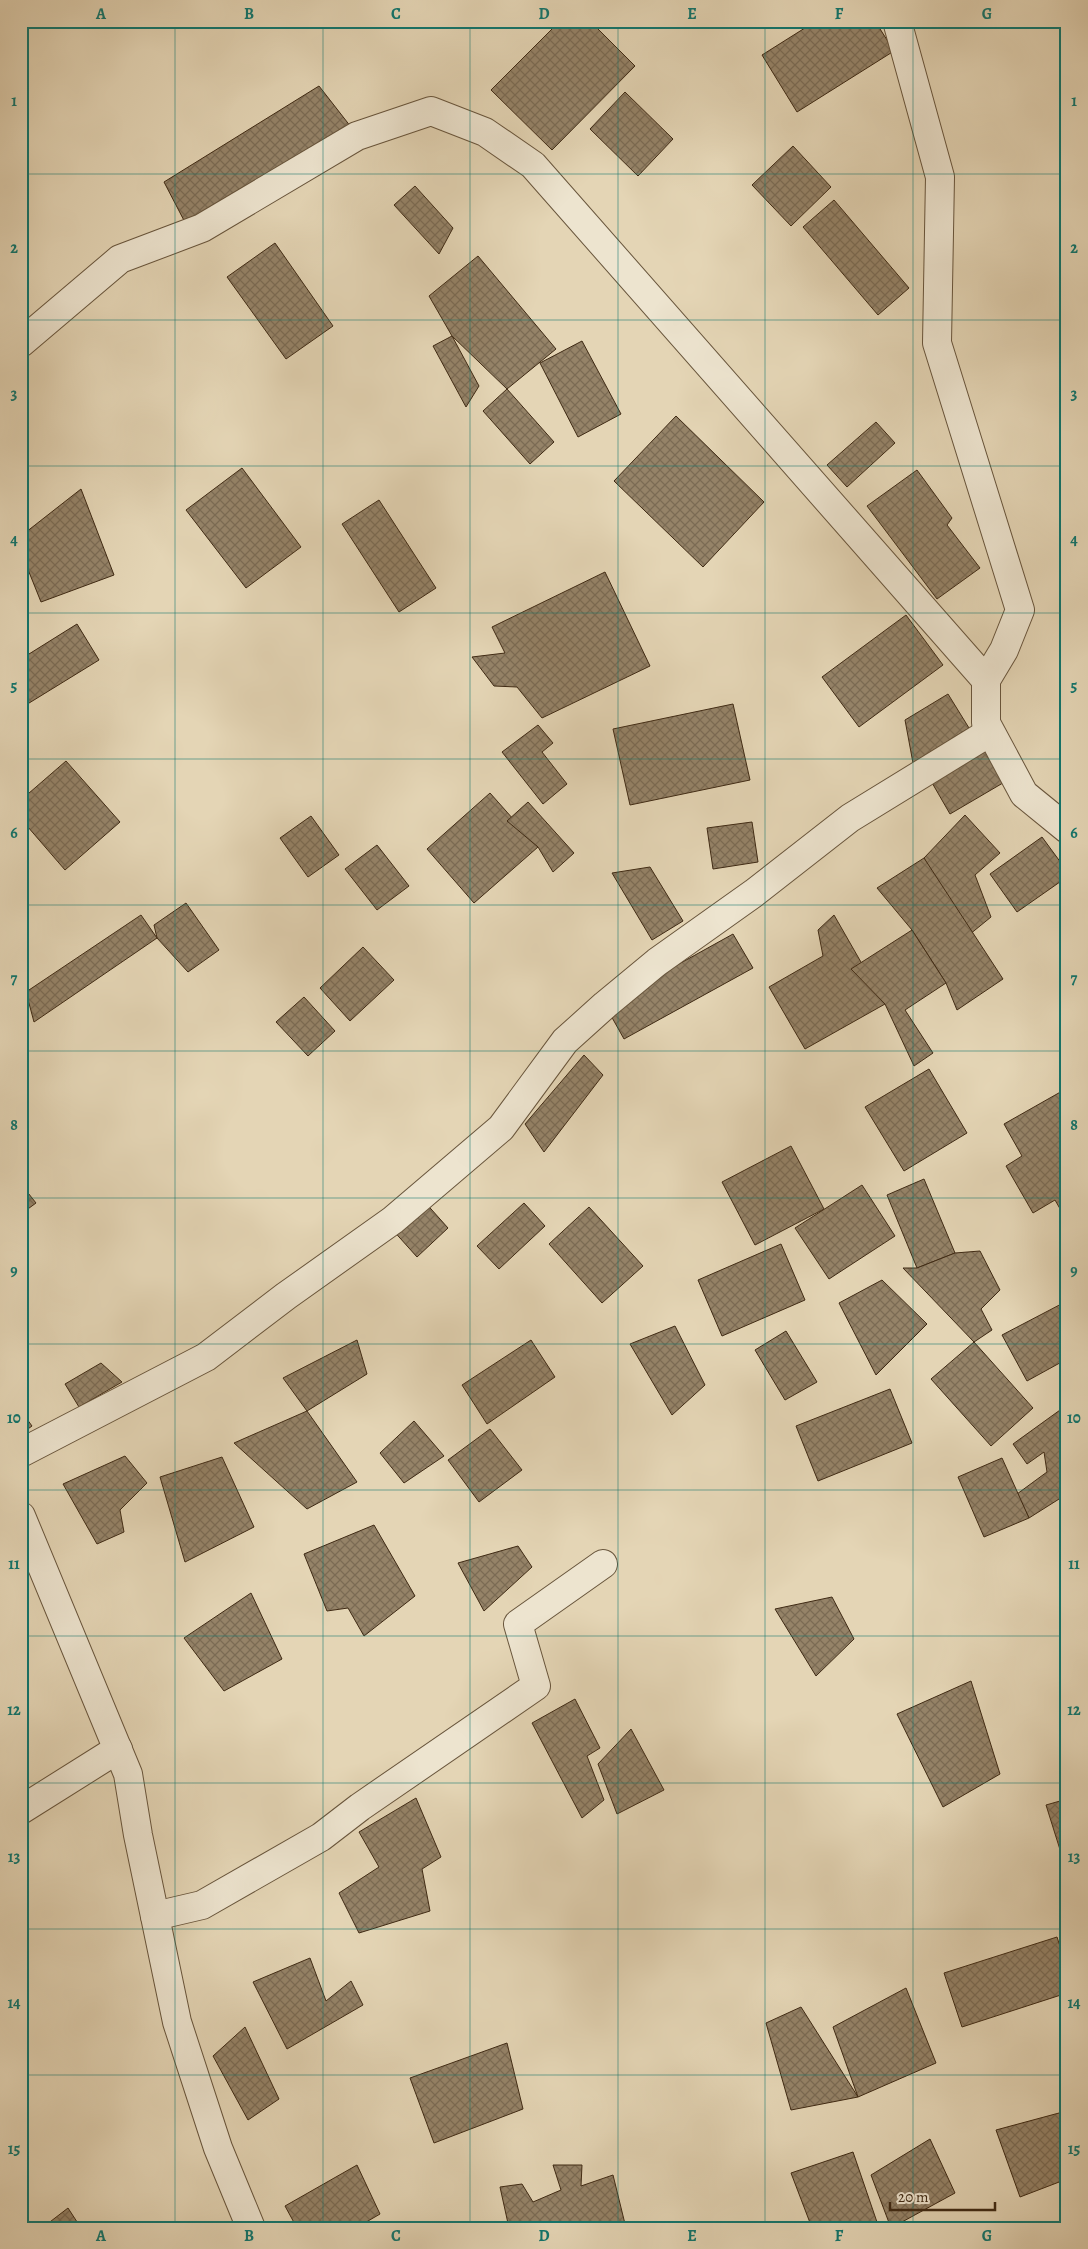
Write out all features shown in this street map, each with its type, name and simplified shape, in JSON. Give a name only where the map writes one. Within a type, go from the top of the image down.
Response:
[{"type":"street","points":[[896,21],[940,177],[937,343],[1020,610],[1004,650],[986,680],[986,723],[1024,794],[1067,829]]},
{"type":"street","points":[[21,343],[120,260],[202,228],[357,136],[431,112],[485,132],[533,165],[986,680]]},
{"type":"street","points":[[21,1453],[206,1357],[286,1296],[393,1220],[501,1128],[565,1041],[657,962],[754,893],[850,818],[990,732]]},
{"type":"street","points":[[21,1516],[128,1774],[177,2022],[218,2148],[251,2228]]},
{"type":"street","points":[[155,1916],[202,1905],[321,1838],[360,1807],[536,1686],[518,1624],[603,1564]]},
{"type":"street","points":[[21,1810],[118,1749]]},
{"type":"building","points":[[560,21],[590,21],[635,66],[552,150],[491,90]]},
{"type":"building","points":[[816,21],[875,21],[894,51],[797,112],[762,55]]},
{"type":"building","points":[[319,86],[351,127],[190,232],[164,182]]},
{"type":"building","points":[[625,92],[673,139],[638,176],[590,129]]},
{"type":"building","points":[[793,146],[831,187],[791,226],[752,185]]},
{"type":"building","points":[[415,186],[453,228],[439,254],[394,205]]},
{"type":"building","points":[[834,200],[909,288],[878,315],[803,227]]},
{"type":"building","points":[[275,243],[333,326],[286,359],[227,277]]},
{"type":"building","points":[[478,256],[556,349],[507,389],[452,336],[429,296]]},
{"type":"building","points":[[452,336],[479,386],[466,407],[433,346]]},
{"type":"building","points":[[582,341],[621,414],[578,437],[540,363]]},
{"type":"building","points":[[507,389],[554,442],[530,464],[483,411]]},
{"type":"building","points":[[676,416],[764,502],[703,567],[614,481]]},
{"type":"building","points":[[876,422],[895,443],[847,487],[827,465]]},
{"type":"building","points":[[242,468],[301,547],[246,588],[186,510]]},
{"type":"building","points":[[917,470],[952,518],[947,525],[980,568],[937,599],[867,506]]},
{"type":"building","points":[[81,489],[114,575],[41,602],[21,552],[21,536]]},
{"type":"building","points":[[379,500],[436,588],[399,612],[342,524]]},
{"type":"building","points":[[605,572],[650,666],[542,718],[517,687],[494,686],[472,657],[505,653],[492,627]]},
{"type":"building","points":[[906,615],[943,665],[859,727],[822,677]]},
{"type":"building","points":[[77,624],[99,660],[21,708],[21,659]]},
{"type":"building","points":[[948,694],[969,728],[913,763],[905,720]]},
{"type":"building","points":[[733,704],[750,780],[630,805],[613,729]]},
{"type":"building","points":[[538,725],[553,743],[542,752],[567,784],[543,804],[502,752]]},
{"type":"building","points":[[989,748],[1008,780],[950,814],[931,781]]},
{"type":"building","points":[[66,761],[120,822],[65,870],[21,819],[21,800]]},
{"type":"building","points":[[490,793],[538,847],[474,903],[427,849]]},
{"type":"building","points":[[528,802],[574,853],[553,872],[538,847],[507,821]]},
{"type":"building","points":[[965,815],[1000,853],[975,875],[991,917],[964,939],[924,858]]},
{"type":"building","points":[[311,816],[339,855],[308,877],[280,838]]},
{"type":"building","points":[[752,822],[758,862],[713,869],[707,828]]},
{"type":"building","points":[[1042,837],[1067,871],[1067,877],[1017,912],[990,874]]},
{"type":"building","points":[[377,845],[409,886],[377,910],[345,869]]},
{"type":"building","points":[[924,858],[1003,979],[957,1010],[946,983],[912,930],[877,888]]},
{"type":"building","points":[[650,867],[683,921],[652,940],[612,873]]},
{"type":"building","points":[[186,903],[219,950],[188,972],[157,938],[154,925]]},
{"type":"building","points":[[141,915],[157,938],[34,1022],[26,992]]},
{"type":"building","points":[[834,915],[885,1004],[805,1049],[769,987],[823,956],[818,930]]},
{"type":"building","points":[[912,930],[946,983],[905,1010],[933,1053],[914,1066],[885,1004],[851,969]]},
{"type":"building","points":[[733,934],[753,968],[624,1039],[605,1005]]},
{"type":"building","points":[[363,947],[394,980],[350,1021],[320,988]]},
{"type":"building","points":[[304,997],[335,1031],[308,1056],[276,1022]]},
{"type":"building","points":[[584,1055],[603,1075],[544,1152],[525,1124]]},
{"type":"building","points":[[929,1069],[967,1133],[904,1171],[865,1107]]},
{"type":"building","points":[[1064,1090],[1067,1221],[1055,1200],[1033,1213],[1006,1166],[1022,1156],[1004,1124]]},
{"type":"building","points":[[791,1146],[824,1209],[755,1245],[722,1182]]},
{"type":"building","points":[[924,1179],[955,1253],[917,1268],[887,1195]]},
{"type":"building","points":[[21,1184],[36,1203],[21,1214]]},
{"type":"building","points":[[862,1185],[895,1236],[829,1279],[795,1228]]},
{"type":"building","points":[[423,1200],[448,1228],[417,1257],[391,1228]]},
{"type":"building","points":[[524,1203],[545,1226],[499,1269],[477,1246]]},
{"type":"building","points":[[589,1207],[643,1266],[602,1303],[549,1244]]},
{"type":"building","points":[[781,1244],[805,1300],[722,1336],[698,1280]]},
{"type":"building","points":[[980,1251],[1000,1290],[981,1309],[992,1330],[974,1342],[903,1268],[917,1268],[955,1253]]},
{"type":"building","points":[[882,1280],[927,1324],[876,1375],[839,1303]]},
{"type":"building","points":[[1067,1301],[1067,1359],[1027,1381],[1002,1335]]},
{"type":"building","points":[[675,1326],[705,1385],[672,1415],[630,1344]]},
{"type":"building","points":[[786,1331],[817,1382],[785,1400],[755,1350]]},
{"type":"building","points":[[357,1340],[367,1374],[307,1411],[283,1378]]},
{"type":"building","points":[[531,1340],[555,1377],[487,1424],[462,1385]]},
{"type":"building","points":[[974,1342],[1033,1408],[991,1446],[931,1379]]},
{"type":"building","points":[[101,1363],[122,1382],[79,1407],[65,1384]]},
{"type":"building","points":[[890,1389],[912,1443],[818,1481],[796,1426]]},
{"type":"building","points":[[1067,1405],[1067,1494],[1029,1518],[1017,1494],[1047,1472],[1044,1452],[1027,1464],[1013,1444]]},
{"type":"building","points":[[21,1411],[32,1426],[21,1434]]},
{"type":"building","points":[[307,1411],[357,1482],[307,1509],[234,1443]]},
{"type":"building","points":[[414,1421],[444,1456],[404,1483],[380,1453]]},
{"type":"building","points":[[490,1429],[522,1470],[479,1502],[448,1460]]},
{"type":"building","points":[[125,1456],[147,1483],[120,1510],[124,1532],[97,1544],[63,1484]]},
{"type":"building","points":[[222,1457],[254,1527],[185,1562],[160,1477]]},
{"type":"building","points":[[1002,1458],[1029,1518],[984,1537],[958,1477]]},
{"type":"building","points":[[374,1525],[415,1596],[364,1636],[348,1608],[327,1611],[304,1554]]},
{"type":"building","points":[[518,1546],[532,1567],[484,1611],[458,1563]]},
{"type":"building","points":[[251,1593],[282,1659],[224,1691],[184,1638]]},
{"type":"building","points":[[832,1597],[854,1639],[816,1676],[775,1609]]},
{"type":"building","points":[[971,1681],[1000,1774],[943,1807],[897,1714]]},
{"type":"building","points":[[575,1699],[600,1748],[587,1756],[604,1800],[582,1818],[532,1723]]},
{"type":"building","points":[[631,1729],[664,1790],[617,1814],[598,1764]]},
{"type":"building","points":[[416,1798],[441,1857],[422,1869],[430,1911],[359,1933],[339,1893],[379,1867],[359,1832]]},
{"type":"building","points":[[1067,1799],[1067,1872],[1046,1805]]},
{"type":"building","points":[[1057,1937],[1067,1968],[1067,1993],[962,2027],[944,1973]]},
{"type":"building","points":[[310,1958],[326,2001],[351,1981],[363,2005],[287,2049],[253,1982]]},
{"type":"building","points":[[906,1988],[936,2063],[858,2097],[833,2027]]},
{"type":"building","points":[[801,2007],[858,2097],[791,2110],[766,2023]]},
{"type":"building","points":[[245,2027],[279,2099],[248,2120],[213,2056]]},
{"type":"building","points":[[507,2043],[523,2109],[434,2143],[410,2078]]},
{"type":"building","points":[[1059,2113],[1067,2123],[1067,2179],[1020,2197],[996,2130]]},
{"type":"building","points":[[930,2139],[955,2193],[891,2228],[871,2175]]},
{"type":"building","points":[[853,2152],[879,2228],[812,2228],[791,2173]]},
{"type":"building","points":[[357,2165],[380,2214],[356,2228],[297,2228],[285,2206]]},
{"type":"building","points":[[553,2165],[582,2165],[581,2186],[613,2175],[626,2228],[509,2228],[500,2187],[522,2184],[533,2202],[561,2190]]},
{"type":"building","points":[[68,2208],[81,2228],[42,2228]]}]
